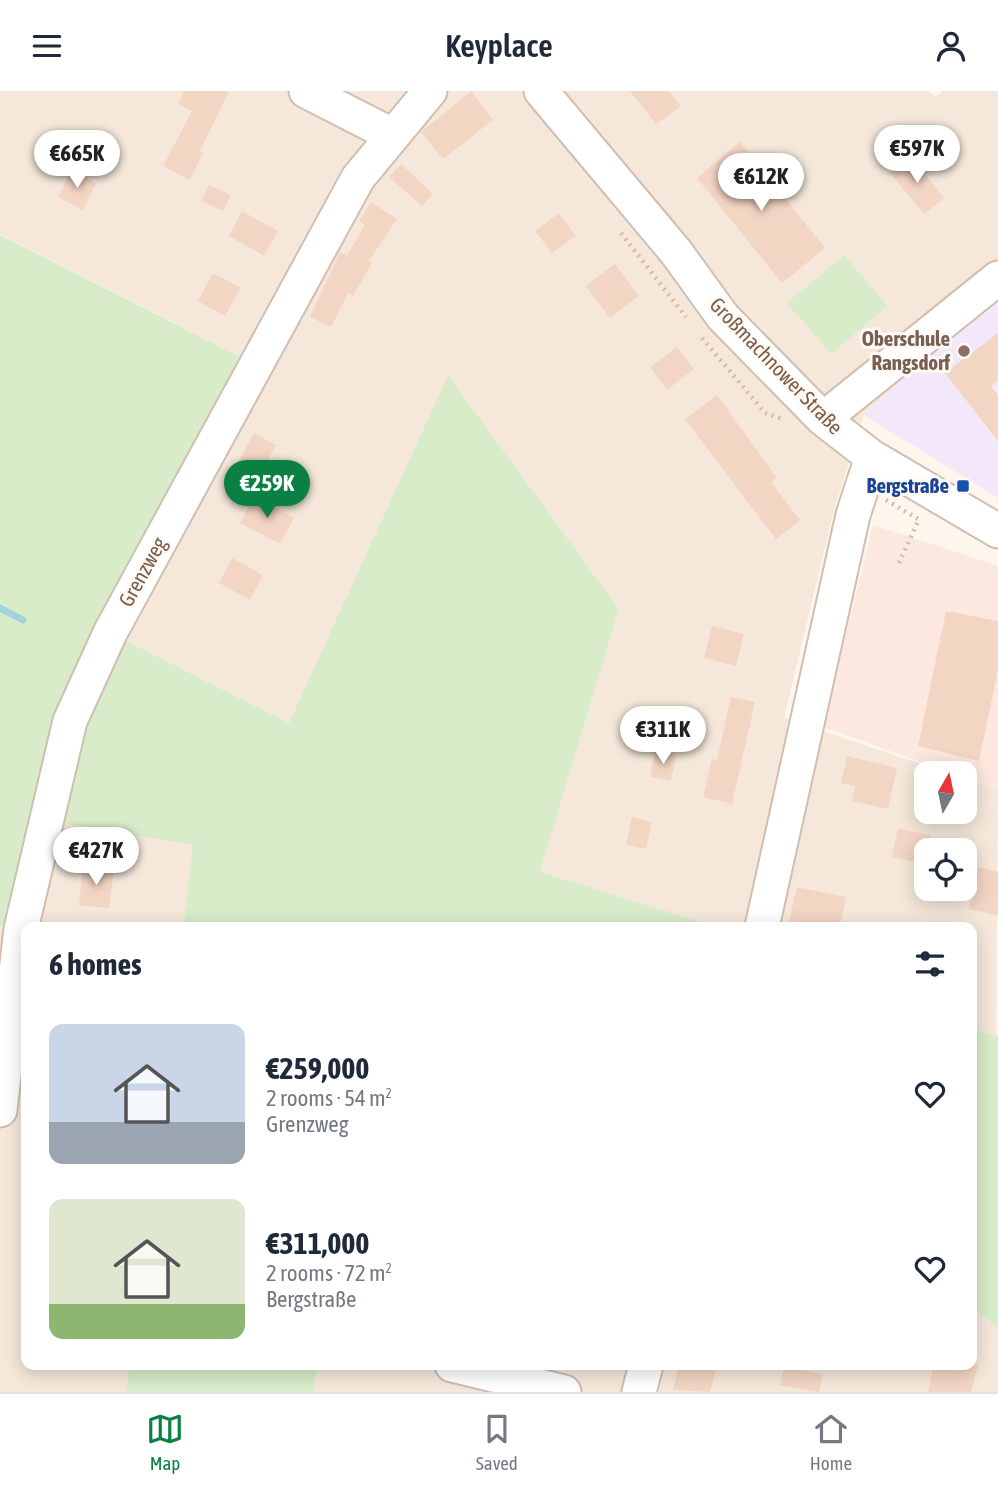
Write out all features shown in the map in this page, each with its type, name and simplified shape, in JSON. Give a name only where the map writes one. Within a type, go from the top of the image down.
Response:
[{"type":"street","points":[[306,91],[392,135]]},
{"type":"street","name":"Grenzweg","points":[[23,922],[70,720],[110,633],[358,179],[430,91]]},
{"type":"street","name":"Großmachnower Straße","points":[[541,91],[676,252],[723,317],[823,419],[872,457],[998,531]]},
{"type":"street","points":[[823,419],[998,278]]},
{"type":"street","points":[[763,922],[853,515],[872,457]]},
{"type":"street","name":"Grenzweg","points":[[0,1110],[21,929]]},
{"type":"street","points":[[473,1370],[564,1392]]},
{"type":"street","points":[[639,1392],[645,1370]]},
{"type":"path","points":[[899,563],[919,519]]},
{"type":"shaded area","points":[[0,91],[929,91],[935,97],[943,91],[998,91],[998,287],[864,415],[834,510],[784,718],[914,762],[914,824],[977,824],[977,783],[998,790],[996,1038],[977,1030],[977,922],[701,922],[540,872],[619,609],[448,375],[289,724],[110,633],[256,365],[0,234]]},
{"type":"shaded area","name":"Oberschule Rangsdorf","points":[[998,287],[998,498],[864,415]]},
{"type":"shaded area","points":[[873,525],[998,566],[998,790],[977,783],[977,761],[918,761],[823,727]]},
{"type":"shaded area","points":[[45,820],[193,845],[184,922],[22,922]]},
{"type":"shaded area","points":[[0,925],[20,929],[21,925],[21,1370],[128,1370],[126,1392],[0,1392]]},
{"type":"shaded area","points":[[977,1311],[998,1327],[998,1392],[312,1392],[318,1370],[977,1370]]},
{"type":"green space","points":[[0,235],[256,365],[110,633],[289,723],[448,375],[619,609],[540,872],[701,922],[184,922],[193,845],[45,820],[21,929],[0,925]]},
{"type":"green space","points":[[844,255],[888,306],[831,354],[787,303]]},
{"type":"green space","points":[[977,1030],[996,1037],[998,1032],[998,1327],[977,1311]]},
{"type":"green space","points":[[128,1370],[318,1370],[312,1392],[126,1392]]},
{"type":"building","points":[[184,91],[229,91],[200,151],[203,153],[190,180],[163,166],[192,111],[178,104]]},
{"type":"building","points":[[471,91],[493,120],[443,159],[421,132]]},
{"type":"building","points":[[630,91],[669,91],[681,106],[656,124]]},
{"type":"building","points":[[740,142],[825,248],[782,283],[697,178]]},
{"type":"building","points":[[911,156],[944,198],[924,214],[890,173]]},
{"type":"building","points":[[401,164],[433,194],[422,206],[389,177]]},
{"type":"building","points":[[71,171],[96,183],[83,210],[58,197]]},
{"type":"building","points":[[209,185],[231,195],[223,211],[201,201]]},
{"type":"building","points":[[371,202],[397,219],[369,261],[372,263],[353,296],[348,293],[331,327],[310,317],[340,252],[347,256],[365,225],[359,221]]},
{"type":"building","points":[[242,211],[278,231],[264,256],[229,236]]},
{"type":"building","points":[[559,213],[576,236],[552,253],[535,231]]},
{"type":"building","points":[[615,264],[639,296],[610,318],[586,286]]},
{"type":"building","points":[[213,273],[241,288],[225,316],[198,301]]},
{"type":"building","points":[[998,333],[998,380],[991,386],[998,395],[998,441],[945,373]]},
{"type":"building","points":[[677,347],[694,369],[667,390],[650,367]]},
{"type":"building","points":[[717,395],[777,478],[771,482],[800,520],[776,539],[685,419]]},
{"type":"building","points":[[254,433],[276,445],[261,473],[239,461]]},
{"type":"building","points":[[254,496],[294,518],[280,544],[240,523]]},
{"type":"building","points":[[232,558],[263,575],[250,600],[219,583]]},
{"type":"building","points":[[946,611],[998,621],[998,670],[979,761],[918,746]]},
{"type":"building","points":[[712,626],[744,634],[736,666],[704,658]]},
{"type":"building","points":[[731,697],[755,702],[732,804],[703,797],[712,759],[717,760]]},
{"type":"building","points":[[655,752],[676,756],[671,781],[650,776]]},
{"type":"building","points":[[847,756],[897,768],[888,809],[852,801],[855,786],[841,783]]},
{"type":"building","points":[[632,817],[652,822],[646,849],[626,845]]},
{"type":"building","points":[[898,828],[931,836],[914,838],[914,862],[892,857]]},
{"type":"building","points":[[83,867],[114,870],[109,908],[79,905]]},
{"type":"building","points":[[978,867],[998,872],[998,916],[969,909],[971,901],[977,901]]},
{"type":"building","points":[[797,887],[846,897],[841,922],[789,921]]},
{"type":"building","points":[[678,1370],[716,1370],[710,1392],[673,1390]]},
{"type":"building","points":[[783,1370],[823,1374],[819,1392],[780,1385]]},
{"type":"building","points":[[933,1370],[977,1370],[971,1392],[928,1392]]},
{"type":"waterway","points":[[0,608],[23,620]]},
{"type":"place","name":"Oberschule Rangsdorf","points":[[964,351]]},
{"type":"place","name":"Bergstraße","points":[[963,486]]}]
